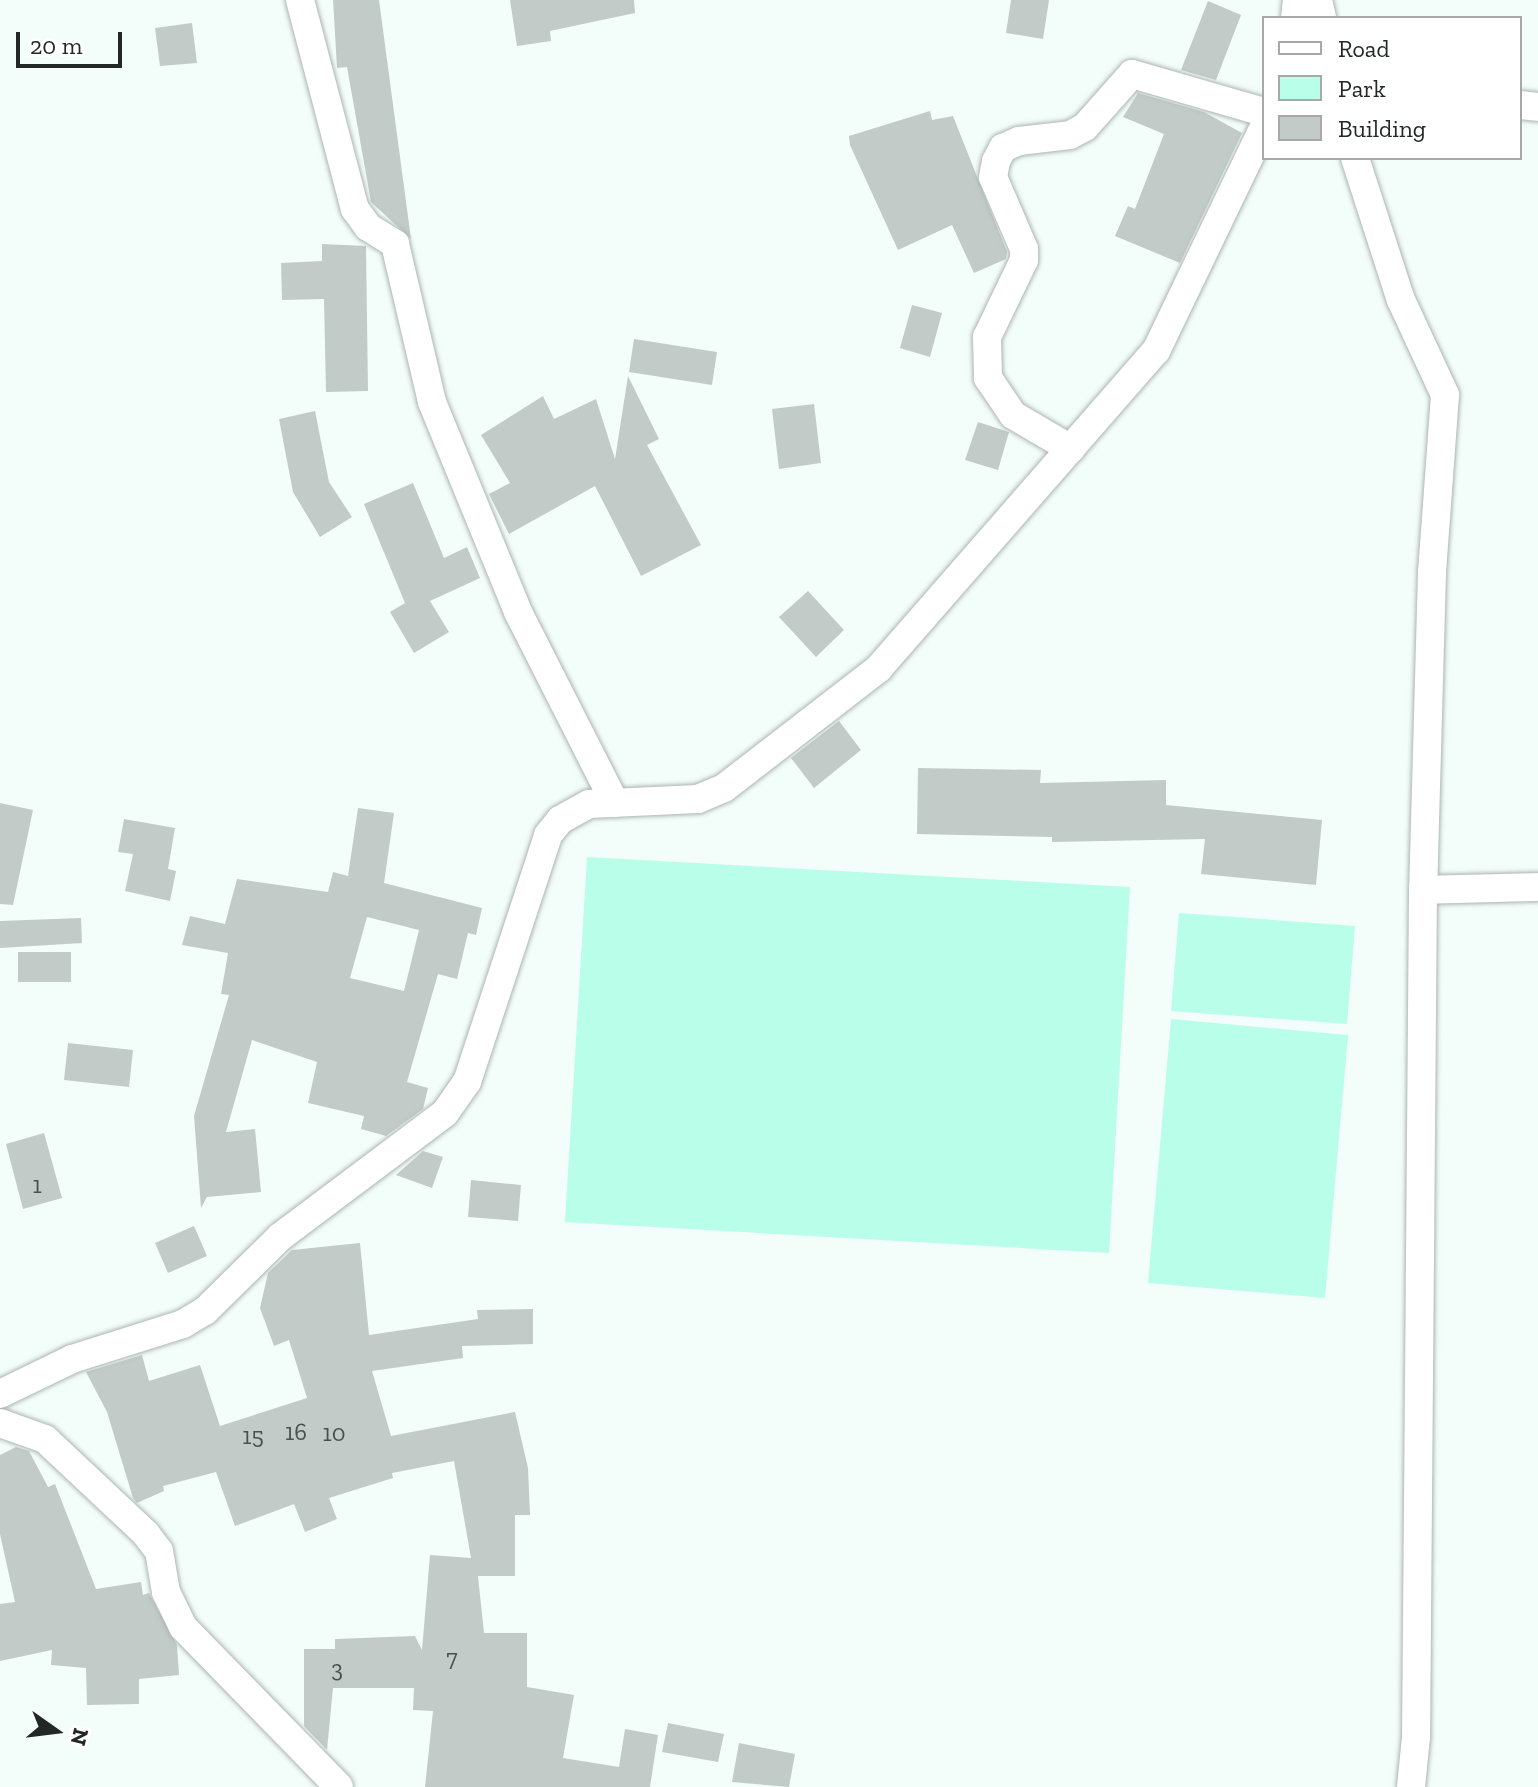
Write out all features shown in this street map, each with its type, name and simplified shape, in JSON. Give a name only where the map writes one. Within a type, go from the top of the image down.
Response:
[{"type":"street","points":[[300,0],[355,209],[360,220],[395,244],[432,402],[518,612],[615,803]]},
{"type":"street","points":[[1071,449],[1013,415],[988,378],[987,337],[1024,260],[1024,249],[993,177],[1003,148],[1070,135],[1085,127],[1122,79],[1132,74],[1262,111]]},
{"type":"street","points":[[0,1394],[72,1359],[183,1324],[205,1311],[280,1237],[445,1113],[467,1082],[548,835],[574,809],[615,803],[698,799],[724,788],[879,668],[1156,351],[1174,321],[1262,131]]},
{"type":"street","points":[[1356,160],[1401,300],[1445,395],[1432,572],[1423,890],[1416,1737],[1411,1787]]},
{"type":"street","points":[[1423,890],[1538,887]]},
{"type":"street","points":[[0,1423],[45,1439],[146,1534],[159,1551],[166,1592],[183,1627],[339,1787]]},
{"type":"green space","points":[[587,857],[1130,887],[1109,1253],[565,1222]]},
{"type":"green space","points":[[1179,913],[1355,926],[1347,1024],[1171,1011]]},
{"type":"green space","points":[[1171,1019],[1348,1035],[1325,1298],[1148,1283]]},
{"type":"building","points":[[333,0],[379,0],[411,239],[371,202],[347,67],[337,68]]},
{"type":"building","points":[[510,0],[634,0],[635,13],[550,31],[551,41],[517,46]]},
{"type":"building","points":[[1011,0],[1049,0],[1043,39],[1006,33]]},
{"type":"building","points":[[1208,1],[1241,15],[1216,80],[1181,70]]},
{"type":"building","points":[[192,23],[197,63],[160,66],[155,28]]},
{"type":"building","points":[[1138,93],[1204,112],[1242,133],[1180,263],[1115,236],[1128,206],[1135,209],[1164,134],[1123,117]]},
{"type":"building","points":[[930,111],[932,120],[953,116],[1007,252],[1006,259],[974,273],[952,225],[898,250],[850,145],[849,136]]},
{"type":"building","points":[[322,244],[366,246],[368,391],[326,392],[324,299],[282,300],[281,263],[322,261]]},
{"type":"building","points":[[912,305],[942,313],[930,357],[900,348]]},
{"type":"building","points":[[634,339],[717,352],[712,385],[629,372]]},
{"type":"building","points":[[628,376],[659,439],[647,445],[701,545],[641,576],[595,486],[509,534],[489,494],[510,483],[481,435],[543,396],[554,419],[596,399],[615,459]]},
{"type":"building","points":[[814,404],[821,463],[779,469],[772,409]]},
{"type":"building","points":[[315,411],[329,482],[352,517],[320,537],[293,492],[279,419]]},
{"type":"building","points":[[978,422],[1009,432],[998,470],[965,460]]},
{"type":"building","points":[[413,483],[444,558],[467,547],[480,578],[430,601],[449,632],[414,653],[390,612],[405,603],[364,504]]},
{"type":"building","points":[[808,591],[844,630],[816,657],[779,617]]},
{"type":"building","points":[[839,721],[861,750],[814,788],[791,758]]},
{"type":"building","points":[[918,768],[1041,770],[1040,783],[1166,780],[1166,805],[1322,820],[1316,885],[1201,874],[1205,839],[1052,842],[1052,837],[917,834]]},
{"type":"building","points":[[0,803],[33,810],[13,905],[0,904]]},
{"type":"building","points":[[358,808],[394,813],[384,883],[482,908],[476,935],[468,933],[457,979],[438,974],[407,1082],[428,1088],[423,1109],[386,1136],[361,1129],[364,1116],[308,1103],[317,1062],[252,1040],[226,1132],[255,1129],[261,1192],[207,1197],[201,1208],[194,1116],[229,995],[221,994],[228,953],[182,945],[190,916],[225,924],[237,879],[328,892],[333,872],[348,876]],"holes":[[[367,917],[419,930],[404,991],[350,978]]]},
{"type":"building","points":[[124,819],[175,828],[168,869],[176,871],[170,901],[125,891],[133,854],[118,852]]},
{"type":"building","points":[[81,918],[82,943],[0,948],[0,921]]},
{"type":"building","points":[[18,952],[71,952],[71,982],[18,982]]},
{"type":"building","points":[[68,1043],[133,1050],[129,1087],[64,1080]]},
{"type":"building","points":[[44,1133],[62,1198],[23,1209],[6,1144]]},
{"type":"building","points":[[423,1151],[443,1157],[432,1188],[396,1175]]},
{"type":"building","points":[[471,1180],[521,1185],[518,1221],[468,1217]]},
{"type":"building","points":[[194,1226],[207,1256],[168,1273],[155,1243]]},
{"type":"building","points":[[360,1243],[369,1335],[478,1319],[477,1310],[533,1309],[533,1344],[462,1346],[463,1358],[372,1371],[391,1436],[515,1412],[528,1468],[530,1515],[515,1515],[515,1576],[478,1576],[484,1633],[527,1633],[527,1687],[574,1695],[563,1758],[619,1767],[625,1729],[658,1735],[650,1787],[425,1787],[433,1711],[413,1710],[414,1688],[333,1688],[327,1750],[304,1726],[304,1649],[335,1649],[335,1639],[415,1636],[422,1650],[430,1555],[471,1558],[454,1461],[392,1473],[393,1478],[329,1498],[337,1519],[305,1532],[294,1504],[235,1526],[216,1472],[163,1486],[164,1491],[137,1503],[133,1498],[107,1412],[86,1372],[142,1355],[149,1381],[200,1365],[220,1426],[307,1398],[289,1340],[274,1346],[260,1308],[268,1273],[292,1250]]},
{"type":"building","points":[[16,1447],[29,1451],[48,1487],[55,1484],[96,1589],[141,1582],[143,1595],[149,1593],[177,1645],[179,1675],[139,1679],[139,1704],[87,1705],[86,1668],[51,1665],[52,1650],[0,1661],[0,1604],[15,1602],[0,1534],[0,1455]]},
{"type":"building","points":[[668,1723],[724,1734],[718,1762],[662,1752]]},
{"type":"building","points":[[739,1743],[795,1754],[789,1787],[732,1782]]}]
